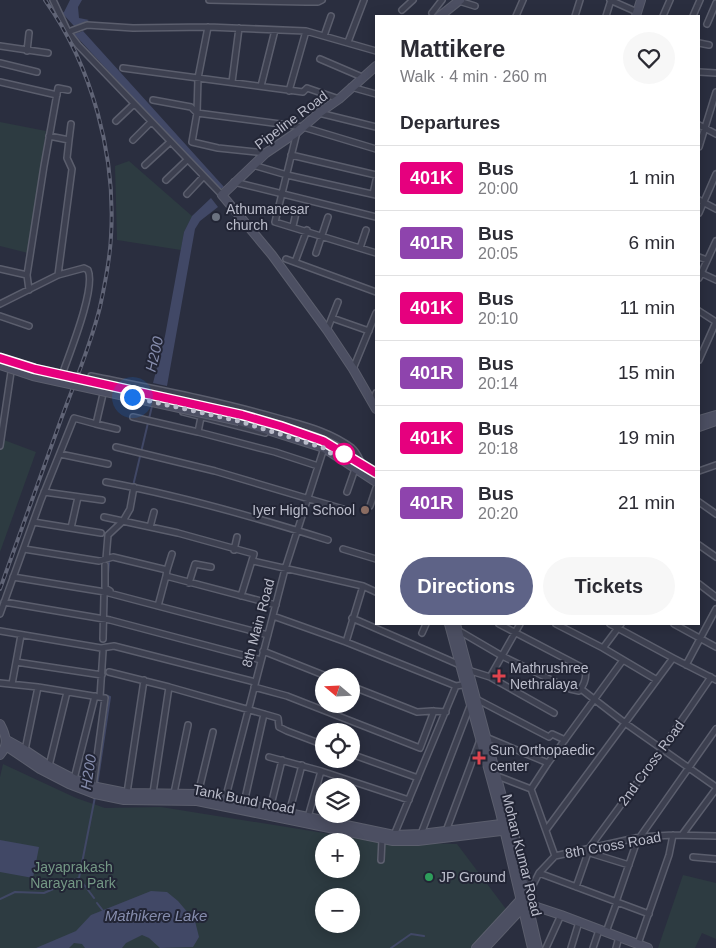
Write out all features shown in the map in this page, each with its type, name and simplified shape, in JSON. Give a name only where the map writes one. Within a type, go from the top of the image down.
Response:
[{"type":"street","points":[[209,0],[318,2],[322,0]]},
{"type":"street","points":[[348,42],[364,0]]},
{"type":"street","points":[[402,10],[413,0]]},
{"type":"street","points":[[432,13],[442,0]]},
{"type":"street","points":[[516,15],[523,0]]},
{"type":"street","points":[[575,15],[580,0]]},
{"type":"street","points":[[606,15],[610,0],[636,14],[640,0]]},
{"type":"street","points":[[663,15],[670,0]]},
{"type":"street","points":[[693,15],[700,0]]},
{"type":"street","points":[[56,1],[68,32],[78,45],[222,195],[272,255],[353,369],[375,407]]},
{"type":"street","points":[[441,15],[460,1],[475,6]]},
{"type":"street","points":[[707,24],[716,3]]},
{"type":"street","points":[[324,36],[331,16]]},
{"type":"street","points":[[68,32],[87,25],[133,28],[239,28],[306,31],[375,52]]},
{"type":"street","points":[[208,28],[198,78],[197,113],[192,142],[218,148],[266,152]]},
{"type":"street","points":[[232,82],[239,28]]},
{"type":"street","points":[[261,86],[275,30]]},
{"type":"street","points":[[289,91],[306,31]]},
{"type":"street","points":[[28,51],[30,33]]},
{"type":"street","points":[[700,43],[709,45]]},
{"type":"street","points":[[0,46],[48,53]]},
{"type":"street","points":[[320,60],[362,77]]},
{"type":"street","points":[[0,64],[36,72]]},
{"type":"street","name":"Pipeline Road","points":[[222,195],[266,152],[300,130],[375,67]]},
{"type":"street","points":[[123,68],[289,91],[303,92],[306,88],[338,99]]},
{"type":"street","points":[[700,72],[716,73]]},
{"type":"street","points":[[0,82],[57,95]]},
{"type":"street","points":[[351,87],[375,94]]},
{"type":"street","points":[[29,290],[27,275],[58,88],[68,90]]},
{"type":"street","points":[[716,92],[701,126],[716,134]]},
{"type":"street","points":[[153,100],[191,106],[197,113],[300,130],[375,149]]},
{"type":"street","points":[[116,121],[134,104]]},
{"type":"street","points":[[319,113],[375,128]]},
{"type":"street","points":[[133,140],[151,122]]},
{"type":"street","points":[[58,275],[72,169],[68,158],[71,124]]},
{"type":"street","points":[[300,130],[291,155],[275,222],[307,230],[375,253]]},
{"type":"street","points":[[49,136],[69,140]]},
{"type":"street","points":[[145,165],[170,142]]},
{"type":"street","points":[[291,155],[375,175]]},
{"type":"street","points":[[166,180],[187,160]]},
{"type":"street","points":[[253,165],[287,175],[375,194]]},
{"type":"street","points":[[716,174],[701,201],[716,209]]},
{"type":"street","points":[[187,194],[203,177]]},
{"type":"street","points":[[234,182],[375,217]]},
{"type":"street","points":[[292,226],[296,213]]},
{"type":"street","points":[[316,253],[328,217]]},
{"type":"street","points":[[295,262],[307,230]]},
{"type":"street","points":[[360,248],[366,230]]},
{"type":"street","points":[[716,241],[700,275],[716,280]]},
{"type":"street","points":[[700,256],[707,260]]},
{"type":"street","points":[[286,259],[375,292]]},
{"type":"street","points":[[0,304],[58,275],[84,268],[88,270],[90,281],[86,303],[63,372]]},
{"type":"street","points":[[0,269],[27,275]]},
{"type":"street","points":[[326,330],[338,302]]},
{"type":"street","points":[[700,312],[716,322],[700,358]]},
{"type":"street","points":[[0,316],[29,326]]},
{"type":"street","points":[[332,318],[369,331]]},
{"type":"street","points":[[353,369],[375,319]]},
{"type":"street","points":[[0,357],[15,360]]},
{"type":"street","points":[[0,357],[35,369],[240,418],[324,448],[358,467],[375,472]]},
{"type":"street","points":[[0,367],[33,376],[280,426],[323,441],[375,481]]},
{"type":"street","points":[[0,367],[12,372],[65,385]]},
{"type":"street","points":[[0,446],[12,372]]},
{"type":"street","points":[[91,376],[234,406],[322,432],[353,448],[358,455],[358,467],[347,492]]},
{"type":"street","points":[[122,398],[126,383]]},
{"type":"street","points":[[86,390],[324,448]]},
{"type":"street","points":[[96,424],[103,394]]},
{"type":"street","points":[[372,401],[375,394]]},
{"type":"street","points":[[229,424],[234,406]]},
{"type":"street","points":[[700,420],[716,416]]},
{"type":"street","points":[[133,417],[234,441],[318,466]]},
{"type":"street","points":[[198,432],[201,417]]},
{"type":"street","points":[[0,614],[44,492],[74,418],[117,428]]},
{"type":"street","points":[[700,427],[716,421]]},
{"type":"street","points":[[116,448],[215,471],[343,509]]},
{"type":"street","name":"8th Main Road","points":[[224,802],[286,568],[324,448]]},
{"type":"street","points":[[60,454],[108,464]]},
{"type":"street","points":[[700,471],[713,466],[716,471]]},
{"type":"street","points":[[106,482],[165,493],[261,518],[328,540]]},
{"type":"street","points":[[111,593],[105,588],[108,535],[123,521],[130,509],[134,487]]},
{"type":"street","points":[[370,506],[375,491]]},
{"type":"street","points":[[44,492],[102,500]]},
{"type":"street","points":[[71,528],[78,496]]},
{"type":"street","points":[[700,503],[716,514]]},
{"type":"street","points":[[150,527],[154,512]]},
{"type":"street","points":[[104,517],[178,533],[254,554],[241,596]]},
{"type":"street","points":[[33,522],[101,533]]},
{"type":"street","points":[[234,550],[237,537]]},
{"type":"street","points":[[700,546],[716,557]]},
{"type":"street","points":[[24,549],[105,562],[113,557],[167,570]]},
{"type":"street","points":[[343,549],[375,560]]},
{"type":"street","points":[[158,606],[172,554]]},
{"type":"street","points":[[253,561],[363,586],[375,592]]},
{"type":"street","points":[[189,583],[195,564],[211,568]]},
{"type":"street","points":[[166,576],[276,605]]},
{"type":"street","points":[[13,577],[111,593],[268,635]]},
{"type":"street","points":[[700,585],[716,596]]},
{"type":"street","points":[[346,642],[363,586]]},
{"type":"street","points":[[103,639],[104,595]]},
{"type":"street","points":[[4,602],[110,620],[261,660]]},
{"type":"street","points":[[686,665],[716,609]]},
{"type":"street","points":[[273,616],[467,684],[478,700],[500,777],[509,827],[538,948]]},
{"type":"street","points":[[352,618],[465,670],[490,677],[554,713]]},
{"type":"street","points":[[422,633],[426,625]]},
{"type":"street","name":"Mohan Kumar Road","points":[[452,625],[465,670],[470,706],[500,812],[509,827],[526,899],[532,948]]},
{"type":"street","points":[[453,625],[460,632],[502,656],[570,689],[579,691],[581,689]]},
{"type":"street","points":[[501,625],[586,669],[586,678],[581,689]]},
{"type":"street","points":[[490,677],[519,625]]},
{"type":"street","points":[[558,625],[603,648],[657,680]]},
{"type":"street","points":[[676,625],[716,647]]},
{"type":"street","points":[[603,648],[620,626],[673,658],[713,678]]},
{"type":"street","points":[[0,631],[101,648],[114,646],[254,684],[420,748],[434,711]]},
{"type":"street","points":[[460,632],[465,670]]},
{"type":"street","points":[[12,684],[21,635]]},
{"type":"street","points":[[74,779],[102,675],[103,651]]},
{"type":"street","points":[[263,651],[315,672]]},
{"type":"street","points":[[546,830],[673,658]]},
{"type":"street","points":[[531,790],[548,763],[623,660]]},
{"type":"street","points":[[16,662],[102,675]]},
{"type":"street","points":[[109,672],[278,718],[279,727],[315,741]]},
{"type":"street","name":"2nd Cross Road","points":[[576,887],[589,850],[713,678]]},
{"type":"street","points":[[127,793],[144,680]]},
{"type":"street","points":[[0,683],[105,698],[96,790]]},
{"type":"street","points":[[394,835],[446,712],[467,684]]},
{"type":"street","points":[[467,684],[509,827]]},
{"type":"street","points":[[25,750],[38,687]]},
{"type":"street","points":[[153,793],[169,687]]},
{"type":"street","points":[[581,689],[716,788],[682,834]]},
{"type":"street","points":[[360,690],[416,712],[446,712]]},
{"type":"street","points":[[49,766],[67,692]]},
{"type":"street","points":[[478,700],[548,737],[552,734],[565,740]]},
{"type":"street","points":[[421,834],[470,706]]},
{"type":"street","points":[[244,803],[264,714]]},
{"type":"street","points":[[0,724],[4,743],[0,755]]},
{"type":"street","points":[[174,793],[188,725]]},
{"type":"street","points":[[593,948],[617,902],[639,838],[716,729]]},
{"type":"street","points":[[198,794],[213,732]]},
{"type":"street","points":[[488,738],[548,763]]},
{"type":"street","points":[[446,831],[480,740]]},
{"type":"street","points":[[4,743],[25,750],[49,766],[96,790],[127,793],[198,794],[224,802],[244,803],[394,835],[421,834],[490,826],[509,827]]},
{"type":"street","name":"Tank Bund Road","points":[[4,743],[47,772],[124,800],[224,802],[284,820],[393,841],[418,841],[509,827]]},
{"type":"street","points":[[270,757],[302,765],[408,800]]},
{"type":"street","points":[[360,757],[418,778]]},
{"type":"street","points":[[270,809],[282,760]]},
{"type":"street","points":[[289,813],[302,765]]},
{"type":"street","points":[[308,817],[321,771]]},
{"type":"street","points":[[500,777],[531,790],[555,856]]},
{"type":"street","points":[[490,826],[500,812]]},
{"type":"street","points":[[526,899],[642,947],[649,914],[669,855],[673,834]]},
{"type":"street","name":"8th Cross Road","points":[[526,899],[539,873],[555,856],[639,838],[673,834],[716,836]]},
{"type":"street","points":[[381,860],[382,839]]},
{"type":"street","points":[[589,850],[629,865]]},
{"type":"street","points":[[693,857],[716,859]]},
{"type":"street","points":[[539,873],[649,914]]},
{"type":"street","points":[[476,948],[526,899]]},
{"type":"street","points":[[485,948],[526,899]]},
{"type":"street","points":[[546,948],[561,915]]},
{"type":"street","points":[[571,948],[579,922]]},
{"type":"street","points":[[616,948],[619,937]]},
{"type":"green space","points":[[0,122],[46,131],[28,253],[0,246]]},
{"type":"green space","points":[[129,161],[192,216],[184,232],[181,250],[117,240],[115,166]]},
{"type":"green space","points":[[4,440],[36,452],[0,552],[0,450]]},
{"type":"green space","name":"Jayaprakash Narayan Park","points":[[3,764],[76,798],[105,808],[161,807],[324,833],[315,833],[315,878],[360,878],[360,839],[380,842],[457,844],[506,909],[471,948],[0,948],[0,777]]},
{"type":"green space","points":[[683,875],[716,883],[716,939],[702,933],[695,948],[658,948]]},
{"type":"water","points":[[70,0],[82,0],[78,7],[79,18],[89,20],[75,27],[62,13]]},
{"type":"water","points":[[83,31],[224,187],[219,190],[74,34]]},
{"type":"water","points":[[211,198],[218,207],[200,221],[195,229],[167,386],[153,383],[165,336],[184,232],[192,216]]},
{"type":"water","points":[[0,840],[39,847],[33,878],[0,872]]},
{"type":"water","name":"Mathikere Lake","points":[[151,891],[167,892],[178,901],[195,921],[199,937],[193,947],[160,948],[149,938],[142,935],[126,943],[122,948],[85,948],[82,944],[74,943],[69,948],[36,948],[76,931],[91,915]]},
{"type":"waterway","name":"H200","points":[[133,486],[152,406]]},
{"type":"waterway","name":"H200","points":[[107,585],[109,563]]},
{"type":"waterway","name":"H200","points":[[106,613],[107,594]]},
{"type":"waterway","name":"H200","points":[[97,785],[110,697],[102,694]]},
{"type":"waterway","name":"H200","points":[[94,898],[79,878],[95,797]]},
{"type":"waterway","points":[[0,899],[15,892],[44,893],[79,878]]},
{"type":"waterway","name":"H200","points":[[97,903],[104,912]]},
{"type":"waterway","name":"H200","points":[[391,948],[411,934],[424,936]]},
{"type":"railway","points":[[0,589],[91,337],[104,290],[110,245],[112,205],[105,143],[98,112],[76,53],[62,26],[45,0]]},
{"type":"bus line","name":"401K","points":[[0,358],[35,369],[242,415],[280,426],[323,441],[375,472]]},
{"type":"place","name":"Athumanesar church","points":[[216,217]]},
{"type":"place","name":"Iyer High School","points":[[365,510]]},
{"type":"place","name":"Mathrushree Nethralaya","points":[[499,676]]},
{"type":"place","name":"Sun Orthopaedic center","points":[[479,758]]},
{"type":"place","name":"JP Ground","points":[[429,877]]},
{"type":"route","points":[[132,397],[239,421],[324,448],[336,457],[344,454]]}]
